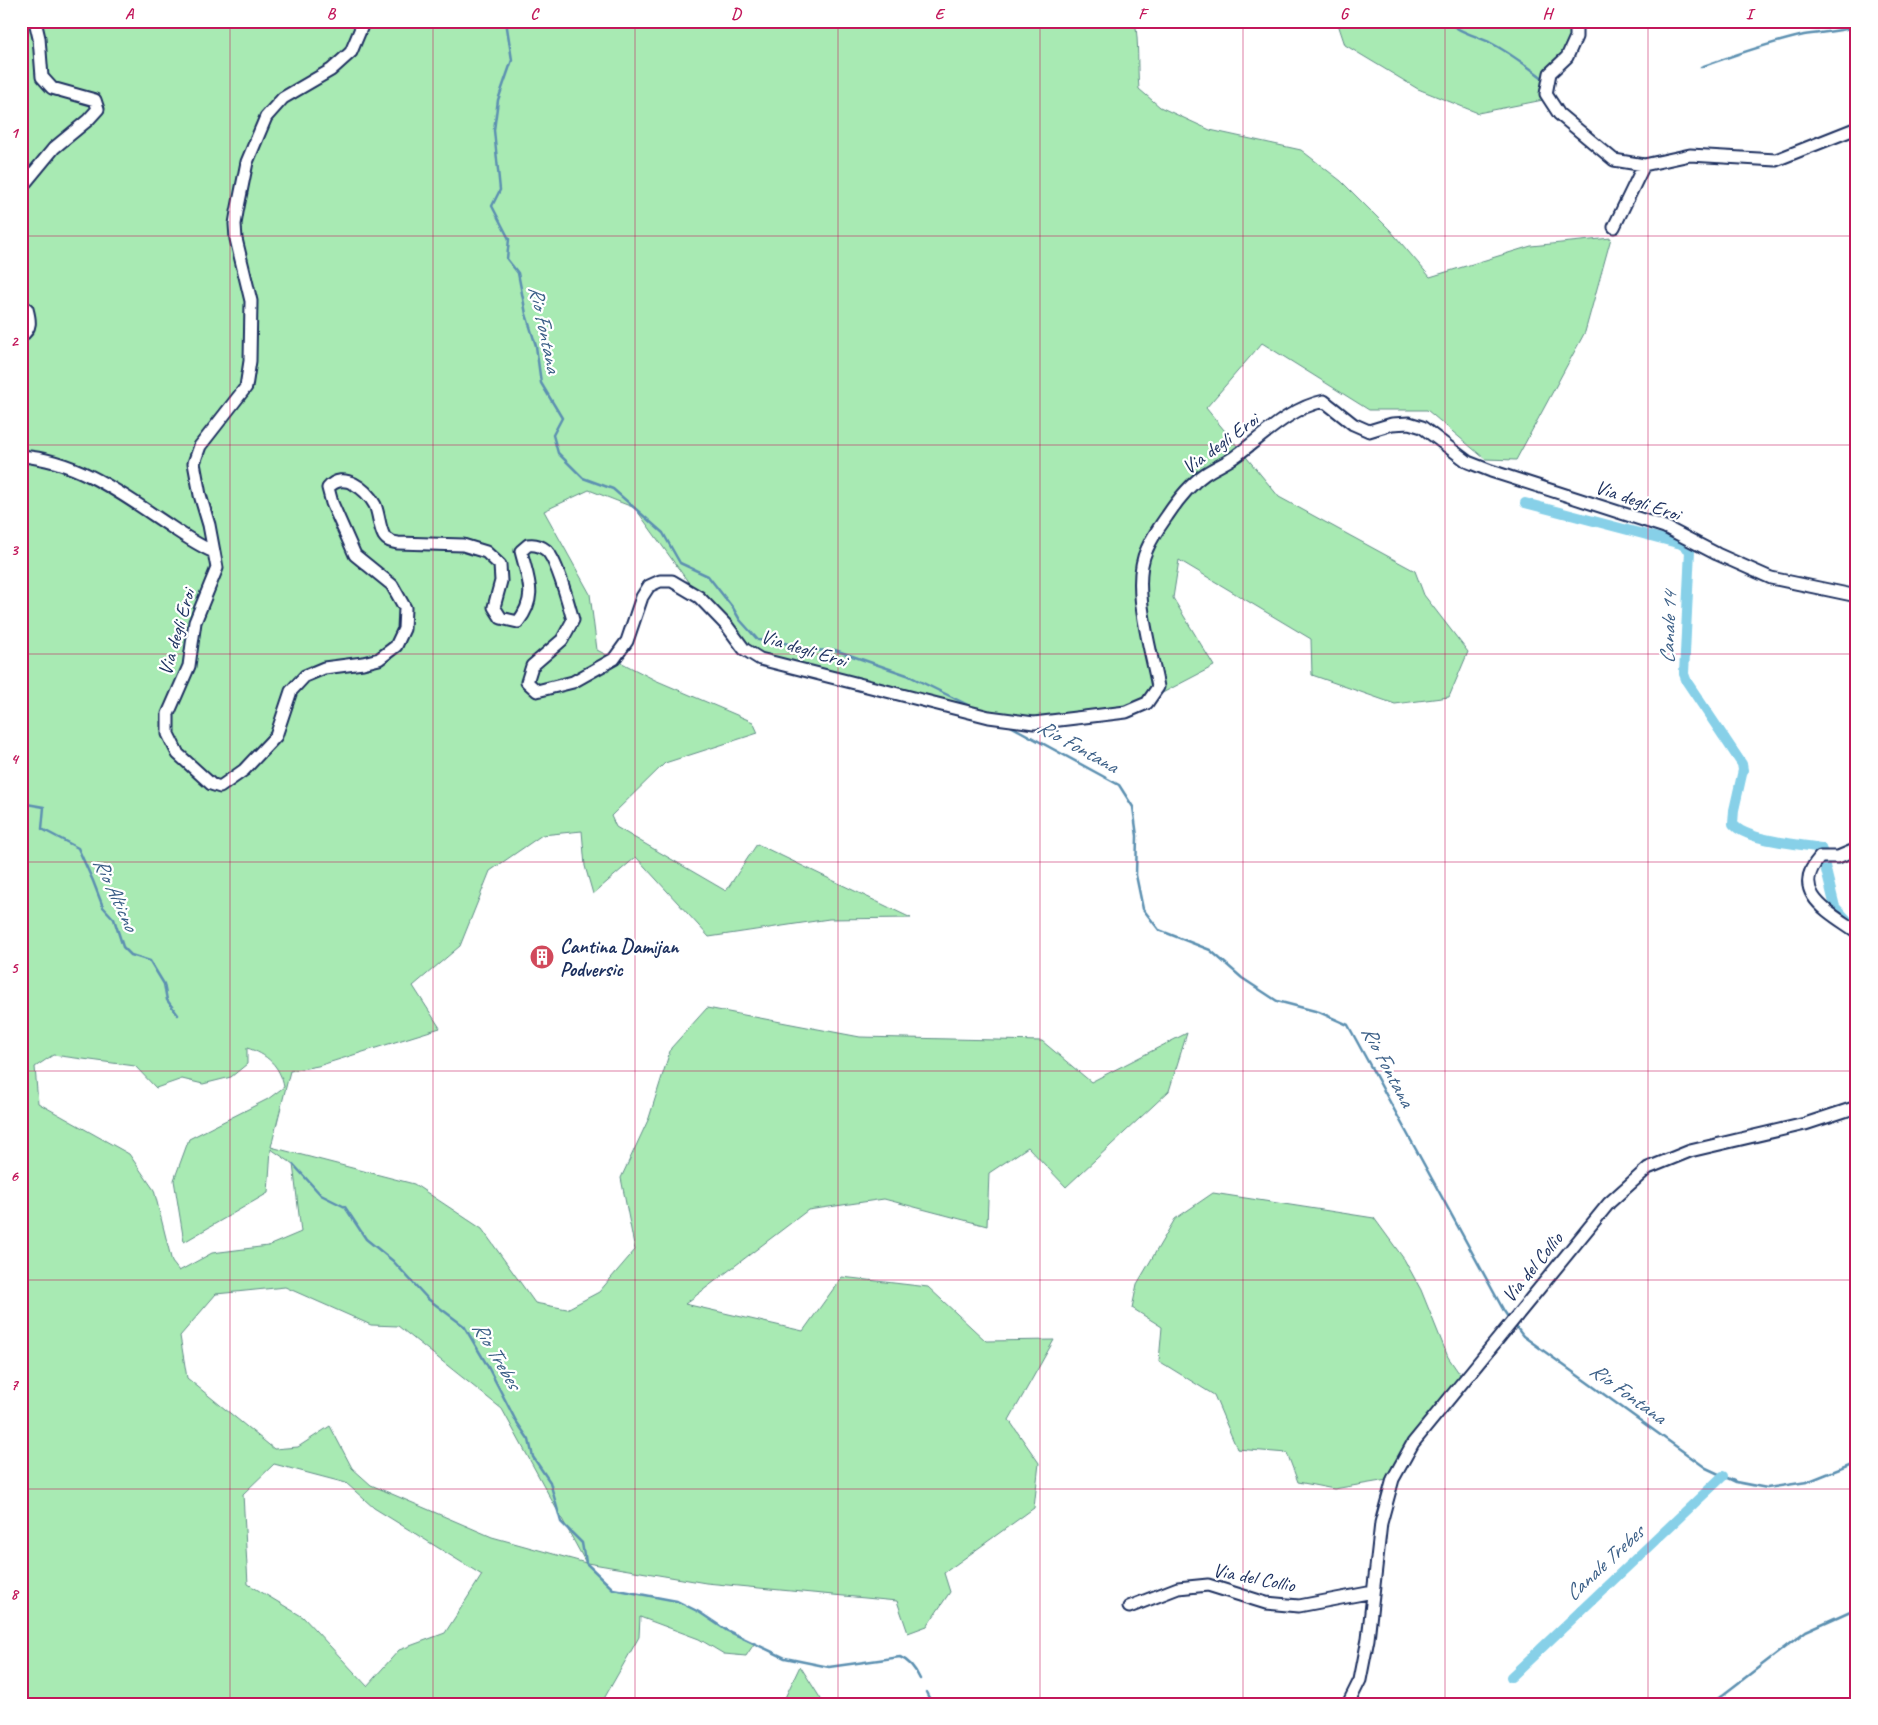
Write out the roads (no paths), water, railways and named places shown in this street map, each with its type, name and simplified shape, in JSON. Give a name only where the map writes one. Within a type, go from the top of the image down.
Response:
[{"type":"street","points":[[21,188],[54,148],[88,120],[98,108],[96,100],[52,88],[42,77],[39,38],[35,21]]},
{"type":"street","points":[[214,552],[210,525],[200,495],[194,462],[200,446],[246,387],[250,361],[251,301],[238,247],[235,224],[247,162],[266,117],[283,98],[331,70],[350,52],[364,21]]},
{"type":"street","points":[[1576,21],[1576,37],[1567,58],[1550,73],[1546,94],[1559,114],[1614,160],[1644,165],[1690,155],[1776,160],[1857,128]]},
{"type":"street","points":[[1614,227],[1644,165]]},
{"type":"street","points":[[21,306],[27,309],[30,320],[29,328],[21,336]]},
{"type":"street","name":"Via degli Eroi","points":[[214,552],[217,568],[195,622],[189,666],[168,714],[168,734],[178,754],[211,784],[220,788],[244,770],[276,736],[291,691],[305,676],[324,668],[379,659],[396,646],[404,629],[405,608],[392,585],[355,555],[332,503],[328,488],[334,482],[343,479],[353,483],[374,504],[384,536],[389,541],[398,543],[463,545],[486,552],[500,565],[501,581],[494,607],[501,618],[518,622],[527,610],[531,593],[521,552],[528,545],[535,544],[547,551],[562,581],[573,620],[562,640],[532,666],[527,682],[537,691],[573,682],[614,659],[627,641],[642,597],[649,586],[660,581],[672,581],[699,597],[727,626],[744,649],[760,659],[989,718],[1034,723],[1126,712],[1147,703],[1158,687],[1140,594],[1141,572],[1146,550],[1162,524],[1180,496],[1205,474],[1227,462],[1290,415],[1309,404],[1324,402],[1353,424],[1369,431],[1392,424],[1409,423],[1422,427],[1468,462],[1665,527],[1717,554],[1771,578],[1857,596]]},
{"type":"street","points":[[21,456],[40,457],[72,466],[126,496],[198,545],[214,552]]},
{"type":"street","points":[[1857,849],[1838,857],[1820,857],[1809,874],[1808,885],[1811,896],[1824,909],[1857,932]]},
{"type":"street","name":"Via del Collio","points":[[1348,1704],[1360,1680],[1381,1523],[1393,1479],[1413,1443],[1608,1203],[1648,1168],[1690,1151],[1805,1124],[1857,1107]]},
{"type":"street","name":"Via del Collio","points":[[1129,1607],[1178,1588],[1208,1585],[1266,1603],[1300,1606],[1373,1592]]},
{"type":"waterway","name":"Rio Fontana","points":[[506,21],[512,60],[498,100],[494,130],[500,190],[492,206],[509,239],[507,259],[518,273],[526,314],[536,346],[541,383],[562,418],[553,435],[558,453],[583,478],[613,489],[663,533],[680,563],[708,576],[740,620],[758,640],[785,643],[805,651],[835,650],[907,675],[972,707]]},
{"type":"waterway","points":[[1447,21],[1462,31],[1504,50],[1544,79]]},
{"type":"waterway","points":[[1701,67],[1791,38],[1844,30],[1857,26]]},
{"type":"waterway","name":"Canale 14","points":[[1525,503],[1681,544],[1690,550],[1684,674],[1687,682],[1742,764],[1743,770],[1734,810],[1733,824],[1740,830],[1761,838],[1821,848],[1823,853]]},
{"type":"waterway","name":"Rio Fontana","points":[[1007,724],[1119,785],[1133,807],[1137,836],[1136,875],[1143,909],[1159,930],[1210,950],[1242,978],[1277,1001],[1319,1012],[1348,1025],[1510,1320]]},
{"type":"waterway","name":"Rio Alticno","points":[[21,803],[44,807],[42,829],[78,848],[103,907],[114,919],[123,947],[131,955],[150,961],[164,984],[167,1000],[178,1015]]},
{"type":"waterway","name":"Canale 14","points":[[1824,862],[1835,907],[1847,920]]},
{"type":"waterway","name":"Rio Trebes","points":[[293,1164],[321,1195],[345,1207],[366,1239],[393,1261],[428,1299],[464,1326],[516,1421],[529,1440],[533,1457],[550,1482],[561,1522],[582,1543],[584,1555]]},
{"type":"waterway","name":"Rio Fontana","points":[[1514,1324],[1523,1336],[1706,1468],[1736,1482],[1767,1488],[1807,1482],[1857,1462]]},
{"type":"waterway","name":"Canale Trebes","points":[[1511,1677],[1723,1476]]},
{"type":"waterway","name":"Rio Trebes","points":[[585,1556],[586,1563],[613,1589],[677,1601],[699,1612],[726,1630],[785,1658],[829,1667],[900,1657],[912,1666],[920,1679]]},
{"type":"waterway","points":[[1711,1704],[1806,1631],[1857,1608]]},
{"type":"waterway","name":"Rio Trebes","points":[[926,1692],[932,1704]]},
{"type":"place","name":"Cantina Damijan Podversic","points":[[542,957]]}]
